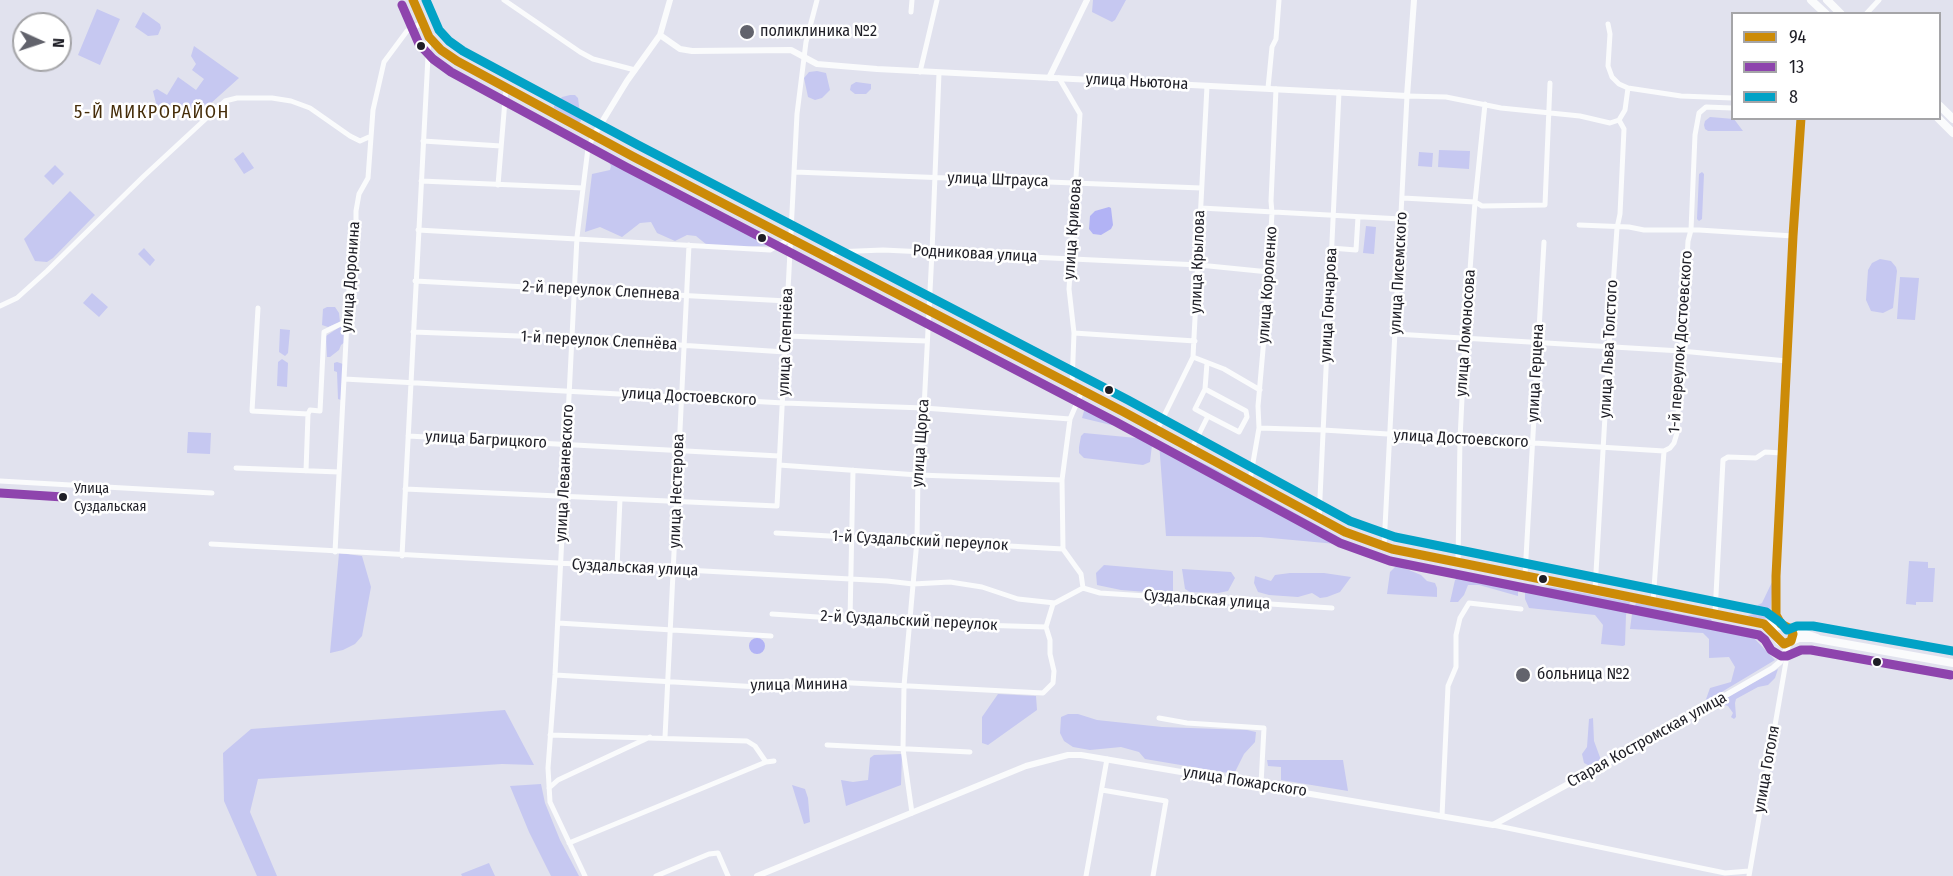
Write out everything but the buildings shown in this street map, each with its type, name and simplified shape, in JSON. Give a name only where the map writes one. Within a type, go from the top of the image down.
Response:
[{"type":"main road","points":[[413,0],[429,37],[441,50],[457,61],[1192,448],[1345,532],[1384,547],[1783,627],[1817,638],[1953,663]]},
{"type":"main road","points":[[1811,0],[1824,12]]},
{"type":"main road","points":[[1827,0],[1839,12]]},
{"type":"main road","points":[[1941,107],[1953,119]]},
{"type":"main road","points":[[1940,120],[1953,133]]},
{"type":"main road","points":[[1775,611],[1778,621],[1793,634],[1790,642]]},
{"type":"main road","points":[[1764,624],[1784,644],[1803,638],[1817,638]]},
{"type":"main road","points":[[1777,638],[1779,628],[1783,627]]},
{"type":"street","points":[[504,0],[593,59],[635,70]]},
{"type":"street","points":[[594,135],[660,35],[670,0]]},
{"type":"street","name":"улица Слепнёва","points":[[676,501],[777,506],[797,114],[809,23],[817,0]]},
{"type":"street","points":[[911,12],[912,0]]},
{"type":"street","points":[[920,72],[937,0]]},
{"type":"street","points":[[1048,78],[1087,0]]},
{"type":"street","points":[[1268,88],[1280,0]]},
{"type":"street","name":"улица Писемского","points":[[1384,547],[1414,0]]},
{"type":"street","points":[[1868,12],[1879,0]]},
{"type":"street","name":"улица Доронина","points":[[335,552],[350,275],[359,194],[368,178],[369,137],[376,88],[384,62],[407,31],[422,23]]},
{"type":"street","points":[[1608,24],[1610,34],[1608,66],[1612,77],[1619,84],[1628,88],[1681,96],[1731,98]]},
{"type":"street","name":"улица Ньютона","points":[[660,35],[680,49],[692,51],[791,50],[817,64],[939,73],[1446,97],[1501,108],[1580,116],[1610,123],[1619,120]]},
{"type":"street","points":[[402,556],[429,37]]},
{"type":"street","name":"улица Щорса","points":[[912,813],[903,748],[904,686],[917,540],[918,475],[924,408],[939,73]]},
{"type":"street","name":"улица Кривова","points":[[1059,78],[1080,114],[1070,289],[1074,333],[1072,385]]},
{"type":"street","points":[[1403,198],[1475,202],[1482,206],[1545,205],[1550,83]]},
{"type":"street","name":"улица Крылова","points":[[1156,430],[1193,357],[1207,86]]},
{"type":"street","points":[[498,185],[506,88]]},
{"type":"street","points":[[1619,120],[1624,110],[1628,88]]},
{"type":"street","name":"улица Короленко","points":[[1250,480],[1258,425],[1269,272],[1276,89]]},
{"type":"street","name":"улица Гончарова","points":[[1319,519],[1339,92]]},
{"type":"street","points":[[0,306],[17,298],[47,271],[225,101],[237,98],[272,98],[291,101],[310,108],[360,141],[369,137]]},
{"type":"street","name":"улица Ломоносова","points":[[1458,562],[1460,439],[1465,338],[1485,104]]},
{"type":"street","name":"1-й переулок Достоевского","points":[[1653,602],[1664,451],[1674,443],[1677,433],[1695,135],[1699,113],[1706,107],[1731,108]]},
{"type":"street","name":"улица Льва Толстого","points":[[1595,590],[1609,346],[1617,228],[1620,214],[1624,129],[1619,120]]},
{"type":"street","points":[[1764,624],[1772,620],[1775,611],[1801,120]]},
{"type":"street","name":"улица Леваневского","points":[[585,876],[550,802],[548,768],[558,623],[577,237],[588,148],[594,135]]},
{"type":"street","points":[[423,141],[501,146]]},
{"type":"street","name":"улица Штрауса","points":[[795,172],[1201,188]]},
{"type":"street","points":[[421,181],[583,188]]},
{"type":"street","points":[[1201,208],[1401,219]]},
{"type":"street","points":[[1620,214],[1629,227]]},
{"type":"street","points":[[1332,248],[1356,250],[1358,217]]},
{"type":"street","points":[[1579,225],[1793,236]]},
{"type":"street","points":[[418,230],[577,237],[770,250],[792,238]]},
{"type":"street","name":"улица Герцена","points":[[1525,575],[1544,242]]},
{"type":"street","name":"улица Нестерова","points":[[665,737],[689,245]]},
{"type":"street","name":"Родниковая улица","points":[[829,258],[834,252],[883,250],[1199,265],[1269,272]]},
{"type":"street","name":"2-й переулок Слепнева","points":[[415,281],[787,301]]},
{"type":"street","points":[[258,308],[252,411],[308,414]]},
{"type":"street","points":[[306,471],[308,414],[310,410],[320,411],[324,332],[347,321]]},
{"type":"street","name":"1-й переулок Слепнёва","points":[[413,332],[572,338],[785,352]]},
{"type":"street","points":[[1074,333],[1195,341]]},
{"type":"street","points":[[1395,334],[1538,344],[1609,346],[1787,361]]},
{"type":"street","points":[[786,336],[927,341]]},
{"type":"street","points":[[1193,357],[1224,369],[1260,390]]},
{"type":"street","points":[[1207,363],[1205,389],[1195,409],[1239,432],[1247,417]]},
{"type":"street","name":"улица Достоевского","points":[[344,379],[784,403],[924,408],[1070,418]]},
{"type":"street","name":"улица Достоевского","points":[[1205,389],[1245,411],[1247,417],[1258,425],[1664,451]]},
{"type":"street","points":[[1046,627],[1053,604],[1083,588],[1081,574],[1063,549],[1062,480],[1070,418],[1082,390]]},
{"type":"street","points":[[1192,448],[1208,416]]},
{"type":"street","name":"улица Багрицкого","points":[[408,435],[779,456]]},
{"type":"street","points":[[1715,614],[1722,462],[1726,457],[1756,458],[1765,452],[1782,453]]},
{"type":"street","points":[[779,465],[918,475],[1062,480]]},
{"type":"street","points":[[236,468],[339,472]]},
{"type":"street","points":[[850,620],[853,470]]},
{"type":"street","points":[[0,481],[212,493]]},
{"type":"street","points":[[405,489],[676,501]]},
{"type":"street","points":[[617,567],[620,499]]},
{"type":"street","name":"1-й Суздальский переулок","points":[[776,533],[1063,549]]},
{"type":"street","name":"Суздальская улица","points":[[211,544],[913,584],[950,582],[982,587],[1018,599],[1055,603]]},
{"type":"street","name":"Суздальская улица","points":[[1083,588],[1100,592],[1332,608]]},
{"type":"street","points":[[1442,816],[1448,686],[1456,667],[1456,635],[1460,618],[1469,603],[1521,609]]},
{"type":"street","name":"2-й Суздальский переулок","points":[[772,614],[909,623],[1046,627]]},
{"type":"street","points":[[558,623],[771,636]]},
{"type":"street","name":"улица Минина","points":[[555,675],[759,687],[776,682],[833,682],[1043,693],[1053,683],[1054,670],[1046,627]]},
{"type":"street","name":"улица Гоголя","points":[[1777,638],[1785,663]]},
{"type":"street","name":"улица Гоголя","points":[[1749,874],[1790,642]]},
{"type":"street","name":"Старая Костромская улица","points":[[1493,825],[1638,746],[1773,668],[1784,655],[1790,642]]},
{"type":"street","points":[[1159,718],[1187,723],[1264,728],[1261,784]]},
{"type":"street","points":[[550,735],[652,736],[747,741],[755,747],[766,762]]},
{"type":"street","points":[[549,788],[558,780],[652,736]]},
{"type":"street","points":[[827,745],[970,752]]},
{"type":"street","name":"улица Пожарского","points":[[756,876],[1026,766],[1055,757],[1081,755],[1493,825],[1725,873],[1749,874]]},
{"type":"street","points":[[1086,876],[1107,759]]},
{"type":"street","points":[[569,843],[766,762],[774,762]]},
{"type":"street","points":[[1102,790],[1166,801],[1153,876]]},
{"type":"street","points":[[656,876],[709,854],[718,854],[728,876]]},
{"type":"shaded area","points":[[1093,0],[1126,0],[1112,22],[1092,12]]},
{"type":"shaded area","points":[[97,9],[120,19],[100,65],[78,55]]},
{"type":"shaded area","points":[[143,12],[160,24],[158,35],[148,36],[135,27]]},
{"type":"shaded area","points":[[194,46],[239,78],[200,113],[185,112],[182,106],[165,113],[143,112],[142,103],[156,103],[153,91],[157,89],[167,95],[178,77],[196,90],[204,79],[192,70],[196,64],[191,56]]},
{"type":"shaded area","points":[[809,72],[826,73],[830,90],[822,98],[815,100],[808,97],[804,78]]},
{"type":"shaded area","points":[[856,82],[871,84],[871,89],[866,94],[855,94],[850,90],[851,85]]},
{"type":"shaded area","points":[[570,95],[578,98],[581,121],[579,123],[554,108],[562,97]]},
{"type":"shaded area","points":[[1710,117],[1731,119],[1735,120],[1743,131],[1708,131],[1705,129],[1705,121]]},
{"type":"shaded area","points":[[1439,150],[1470,151],[1469,169],[1438,167]]},
{"type":"shaded area","points":[[243,152],[254,168],[244,174],[234,159]]},
{"type":"shaded area","points":[[1419,152],[1433,153],[1432,167],[1418,166]]},
{"type":"shaded area","points":[[614,157],[721,212],[746,234],[772,242],[771,245],[745,247],[707,245],[696,236],[687,235],[675,241],[657,233],[651,222],[640,223],[622,237],[600,227],[585,232],[592,174],[610,170],[611,166],[607,159]]},
{"type":"shaded area","points":[[55,165],[64,174],[53,185],[44,176]]},
{"type":"shaded area","points":[[1702,172],[1704,174],[1702,219],[1699,221],[1697,219],[1699,174]]},
{"type":"shaded area","points":[[70,191],[95,215],[53,258],[47,262],[35,261],[24,239]]},
{"type":"shaded area","points":[[1109,207],[1113,225],[1111,229],[1101,235],[1093,234],[1089,229],[1090,216],[1095,211]]},
{"type":"shaded area","points":[[1366,226],[1376,227],[1374,254],[1363,253]]},
{"type":"shaded area","points":[[144,248],[155,260],[150,266],[138,254]]},
{"type":"shaded area","points":[[1880,259],[1891,261],[1897,271],[1893,308],[1883,313],[1871,311],[1866,300],[1868,270],[1872,263]]},
{"type":"shaded area","points":[[1900,277],[1919,278],[1915,320],[1897,319]]},
{"type":"shaded area","points":[[92,293],[108,307],[99,317],[83,303]]},
{"type":"shaded area","points":[[335,307],[339,313],[340,322],[328,327],[322,325],[323,309]]},
{"type":"shaded area","points":[[341,326],[345,334],[345,342],[339,350],[327,357],[326,336]]},
{"type":"shaded area","points":[[280,329],[290,330],[288,353],[285,356],[279,352]]},
{"type":"shaded area","points":[[282,359],[288,363],[287,387],[277,386],[278,362]]},
{"type":"shaded area","points":[[334,363],[343,364],[341,400],[338,399],[337,372],[334,371]]},
{"type":"shaded area","points":[[1086,404],[1132,426],[1111,425],[1082,418]]},
{"type":"shaded area","points":[[188,432],[211,433],[210,454],[187,453]]},
{"type":"shaded area","points":[[1084,433],[1147,439],[1152,445],[1150,462],[1143,465],[1084,458],[1079,453],[1079,447],[1081,436]]},
{"type":"shaded area","points":[[1159,442],[1175,451],[1174,454],[1184,459],[1186,455],[1213,468],[1337,536],[1336,544],[1260,537],[1166,536]]},
{"type":"shaded area","points":[[339,553],[362,556],[371,587],[362,636],[355,644],[330,653]]},
{"type":"shaded area","points":[[1909,561],[1928,562],[1928,568],[1935,568],[1933,602],[1906,604]]},
{"type":"shaded area","points":[[1104,565],[1173,571],[1173,594],[1121,590],[1097,585],[1096,573]]},
{"type":"shaded area","points":[[1397,565],[1435,583],[1437,597],[1387,594],[1390,572]]},
{"type":"shaded area","points":[[1182,569],[1231,572],[1235,578],[1228,591],[1190,592],[1185,589]]},
{"type":"shaded area","points":[[1324,573],[1351,577],[1340,592],[1320,598],[1312,593],[1298,597],[1269,595],[1258,592],[1254,583],[1255,576],[1271,581],[1275,575]]},
{"type":"shaded area","points":[[1464,573],[1518,587],[1518,596],[1479,585],[1468,585],[1458,602],[1450,602],[1455,580]]},
{"type":"shaded area","points":[[1773,580],[1770,616],[1762,620],[1744,617],[1753,614],[1758,605],[1762,603]]},
{"type":"shaded area","points":[[1533,584],[1541,588],[1552,587],[1630,602],[1626,615],[1625,645],[1601,644],[1603,625],[1595,615],[1529,608],[1525,599],[1525,588]]},
{"type":"shaded area","points":[[1636,603],[1711,619],[1713,623],[1743,631],[1752,636],[1775,660],[1705,702],[1710,688],[1731,682],[1735,667],[1729,657],[1709,658],[1709,639],[1703,633],[1630,629]]},
{"type":"shaded area","points":[[757,638],[763,640],[765,646],[763,652],[757,654],[751,652],[749,646],[751,640]]},
{"type":"shaded area","points":[[1778,669],[1775,678],[1768,685],[1758,687],[1736,699],[1734,719],[1731,717],[1733,713],[1728,706],[1725,705],[1715,710],[1711,706]]},
{"type":"shaded area","points":[[998,694],[1036,696],[1037,710],[988,745],[982,743],[982,717]]},
{"type":"shaded area","points":[[505,710],[534,765],[502,764],[258,779],[250,812],[277,876],[257,876],[224,801],[223,753],[251,729]]},
{"type":"shaded area","points":[[1078,714],[1097,720],[1162,727],[1247,730],[1256,732],[1255,742],[1244,754],[1234,774],[1145,759],[1139,752],[1121,747],[1090,750],[1073,747],[1064,741],[1060,733],[1061,717]]},
{"type":"shaded area","points":[[1593,718],[1594,741],[1601,760],[1590,766],[1584,763],[1582,754],[1587,747],[1589,719]]},
{"type":"shaded area","points":[[902,754],[901,785],[846,806],[841,780],[853,782],[868,780],[870,758],[874,755]]},
{"type":"shaded area","points":[[1267,760],[1343,760],[1348,791],[1281,780],[1281,767],[1268,766]]},
{"type":"shaded area","points":[[541,784],[545,803],[560,840],[579,876],[551,876],[510,786]]},
{"type":"shaded area","points":[[792,785],[805,789],[810,822],[804,824]]},
{"type":"shaded area","points":[[489,863],[495,876],[462,876],[461,874]]},
{"type":"transit line","name":"94","points":[[413,0],[429,37],[441,50],[457,61],[632,156],[1122,411],[1345,532],[1392,549],[1764,624],[1784,644],[1791,641],[1793,634],[1791,629],[1781,624],[1776,615],[1776,576],[1801,120]]},
{"type":"transit line","name":"8","points":[[426,0],[439,30],[463,51],[638,145],[1128,400],[1350,521],[1395,537],[1766,612],[1787,630],[1797,626],[1813,626],[1953,651]]},
{"type":"transit line","name":"13","points":[[402,5],[419,44],[433,59],[451,72],[626,167],[1116,422],[1340,543],[1390,561],[1759,635],[1771,650],[1781,656],[1801,650],[1811,650],[1951,675]]},
{"type":"transit line","name":"13","points":[[0,493],[63,497]]},
{"type":"place","name":"поликлиника №2","points":[[747,32]]},
{"type":"place","name":"Улица Суздальская","points":[[63,497]]},
{"type":"place","name":"больница №2","points":[[1523,675]]},
{"type":"district","name":"5-Й МИКРОРАЙОН","points":[[152,113]]}]
